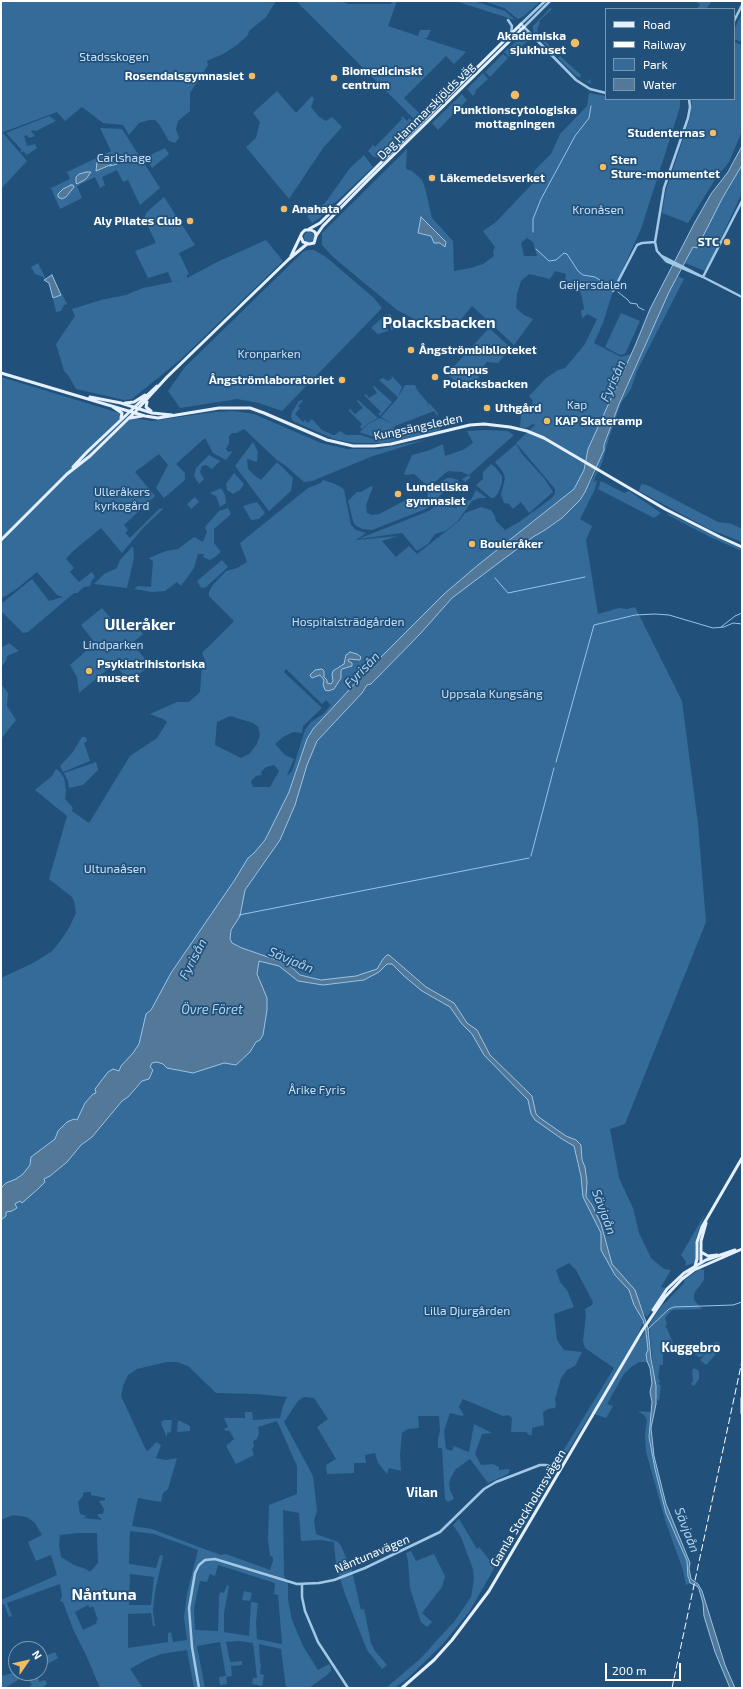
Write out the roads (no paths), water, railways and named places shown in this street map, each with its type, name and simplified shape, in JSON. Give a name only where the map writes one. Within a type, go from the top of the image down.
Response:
[{"type":"main road","name":"Dag Hammarskjölds väg","points":[[309,229],[320,223],[520,25]]},
{"type":"main road","name":"Dag Hammarskjölds väg","points":[[316,236],[323,226],[369,179],[523,28]]},
{"type":"main road","points":[[1,540],[87,452],[167,377],[288,259],[307,244],[314,242],[316,236],[314,231],[309,229],[303,232],[288,259]]},
{"type":"main road","points":[[301,237],[303,242],[307,244]]},
{"type":"main road","points":[[1,373],[65,391]]},
{"type":"main road","name":"Kungsängsleden","points":[[65,391],[121,403],[152,413],[176,415]]},
{"type":"main road","name":"Kungsängsleden","points":[[65,391],[145,416],[158,418],[226,408],[250,408],[327,440],[364,446],[400,443],[470,426],[498,425],[516,428],[544,438],[665,510],[742,547]]},
{"type":"main road","points":[[121,403],[134,402],[150,393]]},
{"type":"main road","points":[[67,474],[90,456],[127,420],[138,409],[150,393]]},
{"type":"main road","points":[[150,393],[146,405],[152,413]]},
{"type":"main road","points":[[110,405],[122,412],[120,421]]},
{"type":"main road","points":[[127,420],[137,416],[145,416]]},
{"type":"main road","points":[[695,1266],[708,1217],[742,1158]]},
{"type":"main road","name":"Gamla Stockholmsvägen","points":[[648,1321],[670,1291],[686,1276],[702,1264],[720,1254],[742,1248]]},
{"type":"main road","name":"Gamla Stockholmsvägen","points":[[402,1688],[434,1660],[452,1640],[471,1617],[489,1591],[667,1290],[680,1276],[695,1266],[742,1248]]},
{"type":"main road","points":[[699,1251],[708,1256],[720,1254]]},
{"type":"main road","points":[[699,1251],[702,1264]]},
{"type":"main road","points":[[742,1398],[742,1413]]},
{"type":"street","name":"Dag Hammarskjölds väg","points":[[520,25],[545,1]]},
{"type":"street","name":"Dag Hammarskjölds väg","points":[[523,28],[550,1]]},
{"type":"street","points":[[735,19],[742,5]]},
{"type":"street","points":[[508,20],[512,26],[510,35]]},
{"type":"street","points":[[520,25],[579,83],[594,90],[605,93]]},
{"type":"street","points":[[689,100],[690,107],[688,118],[664,188],[655,242],[658,251],[662,256],[671,262],[742,296]]},
{"type":"street","points":[[703,277],[742,201]]},
{"type":"street","points":[[613,291],[637,245],[655,242]]},
{"type":"street","name":"Nåntunavägen","points":[[199,1688],[192,1647],[189,1608],[195,1573],[199,1565],[208,1559],[215,1559],[302,1584],[319,1583],[348,1575],[440,1532],[484,1489],[499,1480],[540,1465],[546,1465],[560,1470]]},
{"type":"street","points":[[302,1584],[302,1597],[305,1611],[318,1642],[348,1688]]},
{"type":"water","points":[[742,146],[742,165],[723,197],[697,248],[693,247],[669,292],[619,404],[604,445],[604,450],[580,500],[562,518],[533,537],[452,598],[420,634],[371,684],[367,685],[362,693],[317,741],[307,765],[295,805],[280,840],[245,890],[240,916],[231,930],[230,939],[232,943],[242,948],[288,964],[300,975],[321,980],[356,976],[377,969],[383,959],[389,955],[426,987],[454,1003],[467,1023],[477,1030],[490,1055],[532,1096],[536,1114],[566,1136],[576,1140],[581,1145],[582,1160],[585,1167],[587,1182],[586,1197],[592,1205],[601,1224],[612,1264],[635,1290],[648,1328],[651,1359],[656,1386],[656,1404],[651,1428],[654,1456],[666,1504],[690,1563],[689,1568],[691,1579],[698,1584],[702,1591],[725,1665],[735,1688],[730,1688],[715,1652],[704,1616],[703,1603],[699,1589],[697,1586],[690,1583],[687,1561],[666,1513],[655,1469],[649,1437],[652,1402],[650,1392],[652,1383],[646,1354],[648,1350],[643,1320],[634,1305],[629,1290],[615,1275],[601,1250],[601,1233],[583,1197],[581,1176],[574,1146],[535,1120],[531,1114],[528,1100],[484,1055],[472,1034],[462,1024],[450,1007],[422,991],[392,964],[387,964],[379,972],[364,980],[323,985],[298,981],[279,966],[259,961],[257,974],[267,998],[267,1010],[263,1035],[260,1040],[256,1042],[250,1052],[236,1065],[224,1063],[193,1073],[167,1068],[163,1064],[157,1062],[152,1063],[150,1067],[153,1070],[149,1079],[142,1081],[128,1097],[122,1101],[92,1137],[81,1145],[67,1162],[44,1179],[45,1182],[22,1203],[20,1201],[15,1204],[17,1208],[6,1212],[6,1216],[1,1220],[1,1188],[6,1183],[23,1174],[30,1165],[31,1157],[55,1139],[58,1131],[67,1122],[74,1119],[77,1120],[85,1103],[93,1094],[96,1093],[95,1089],[108,1072],[113,1069],[119,1071],[121,1066],[133,1053],[139,1044],[146,1014],[151,1010],[171,973],[248,858],[265,840],[289,792],[307,739],[313,729],[361,677],[444,594],[574,489],[584,470],[588,449],[635,346],[650,309],[695,222],[711,194],[728,172]]},
{"type":"water","points":[[110,159],[113,160],[113,163],[96,171],[97,162]]},
{"type":"water","points":[[91,172],[86,179],[77,184],[76,177],[79,174]]},
{"type":"water","points":[[71,185],[74,187],[66,197],[62,199],[58,197],[58,194],[63,189]]},
{"type":"water","points":[[421,217],[446,242],[445,247],[440,243],[434,243],[431,236],[418,233]]},
{"type":"water","points":[[52,275],[61,295],[53,298],[49,283],[44,280]]},
{"type":"water","points":[[350,652],[361,657],[360,660],[349,659],[348,661],[352,663],[352,666],[342,669],[341,678],[334,689],[328,691],[325,690],[323,684],[324,680],[320,675],[311,677],[310,675],[315,670],[322,669],[324,671],[324,677],[327,680],[327,683],[331,684],[333,681],[333,671],[344,664],[346,655]]},
{"type":"waterway","points":[[533,232],[533,219],[541,199],[575,136],[589,118],[591,106]]},
{"type":"waterway","points":[[110,166],[117,164]]},
{"type":"waterway","points":[[536,249],[549,261],[556,260],[564,253],[567,254],[578,271],[583,275],[595,277],[612,288]]},
{"type":"waterway","points":[[618,292],[630,303],[637,304],[638,307],[644,310]]},
{"type":"waterway","points":[[495,578],[508,593],[585,577]]},
{"type":"waterway","points":[[721,627],[735,616],[742,613]]},
{"type":"waterway","points":[[556,762],[594,625],[635,615],[655,614],[669,615],[713,628],[724,627],[733,623],[742,624]]},
{"type":"waterway","points":[[531,856],[554,768]]},
{"type":"waterway","points":[[239,915],[529,858]]},
{"type":"waterway","points":[[648,1329],[669,1309],[674,1307],[733,1305],[742,1302]]},
{"type":"railway","points":[[672,1688],[742,1361]]},
{"type":"place","name":"Akademiska sjukhuset","points":[[575,43]]},
{"type":"place","name":"Rosendalsgymnasiet","points":[[252,76]]},
{"type":"place","name":"Biomedicinskt centrum","points":[[334,78]]},
{"type":"place","name":"Punktionscytologiska mottagningen","points":[[515,95]]},
{"type":"place","name":"Studenternas","points":[[713,133]]},
{"type":"place","name":"Sten Sture-monumentet","points":[[603,167]]},
{"type":"place","name":"Läkemedelsverket","points":[[432,178]]},
{"type":"place","name":"Anahata","points":[[284,209]]},
{"type":"place","name":"Aly Pilates Club","points":[[190,221]]},
{"type":"place","name":"STC","points":[[727,242]]},
{"type":"place","name":"Ångströmbiblioteket","points":[[411,350]]},
{"type":"place","name":"Campus Polacksbacken","points":[[435,377]]},
{"type":"place","name":"Ångströmlaboratoriet","points":[[342,380]]},
{"type":"place","name":"Uthgård","points":[[487,408]]},
{"type":"place","name":"KAP Skateramp","points":[[547,421]]},
{"type":"place","name":"Lundellska gymnasiet","points":[[398,494]]},
{"type":"place","name":"Bouleråker","points":[[472,544]]},
{"type":"place","name":"Psykiatrihistoriska museet","points":[[89,671]]},
{"type":"district","name":"Polacksbacken","points":[[439,323]]},
{"type":"district","name":"Ulleråker","points":[[140,625]]},
{"type":"district","name":"Kuggebro","points":[[691,1348]]},
{"type":"district","name":"Vilan","points":[[422,1493]]},
{"type":"district","name":"Nåntuna","points":[[104,1595]]},
{"type":"park label","name":"Stadsskogen","points":[[114,57]]},
{"type":"park label","name":"Carlshage","points":[[124,158]]},
{"type":"park label","name":"Kronåsen","points":[[598,210]]},
{"type":"park label","name":"Geijersdalen","points":[[593,285]]},
{"type":"park label","name":"Kronparken","points":[[269,354]]},
{"type":"park label","name":"Kap","points":[[577,405]]},
{"type":"park label","name":"Ulleråkers kyrkogård","points":[[122,499]]},
{"type":"park label","name":"Hospitalsträdgården","points":[[348,622]]},
{"type":"park label","name":"Lindparken","points":[[113,645]]},
{"type":"park label","name":"Uppsala Kungsäng","points":[[492,694]]},
{"type":"park label","name":"Ultunaåsen","points":[[115,869]]},
{"type":"park label","name":"Årike Fyris","points":[[317,1090]]},
{"type":"park label","name":"Lilla Djurgården","points":[[467,1311]]},
{"type":"water label","name":"Fyrisån","points":[[613,381]]},
{"type":"water label","name":"Fyrisån","points":[[362,670]]},
{"type":"water label","name":"Fyrisån","points":[[193,959]]},
{"type":"water label","name":"Sävjaån","points":[[291,960]]},
{"type":"water label","name":"Övre Föret","points":[[212,1010]]},
{"type":"water label","name":"Sävjaån","points":[[604,1212]]},
{"type":"water label","name":"Sävjaån","points":[[687,1530]]}]
